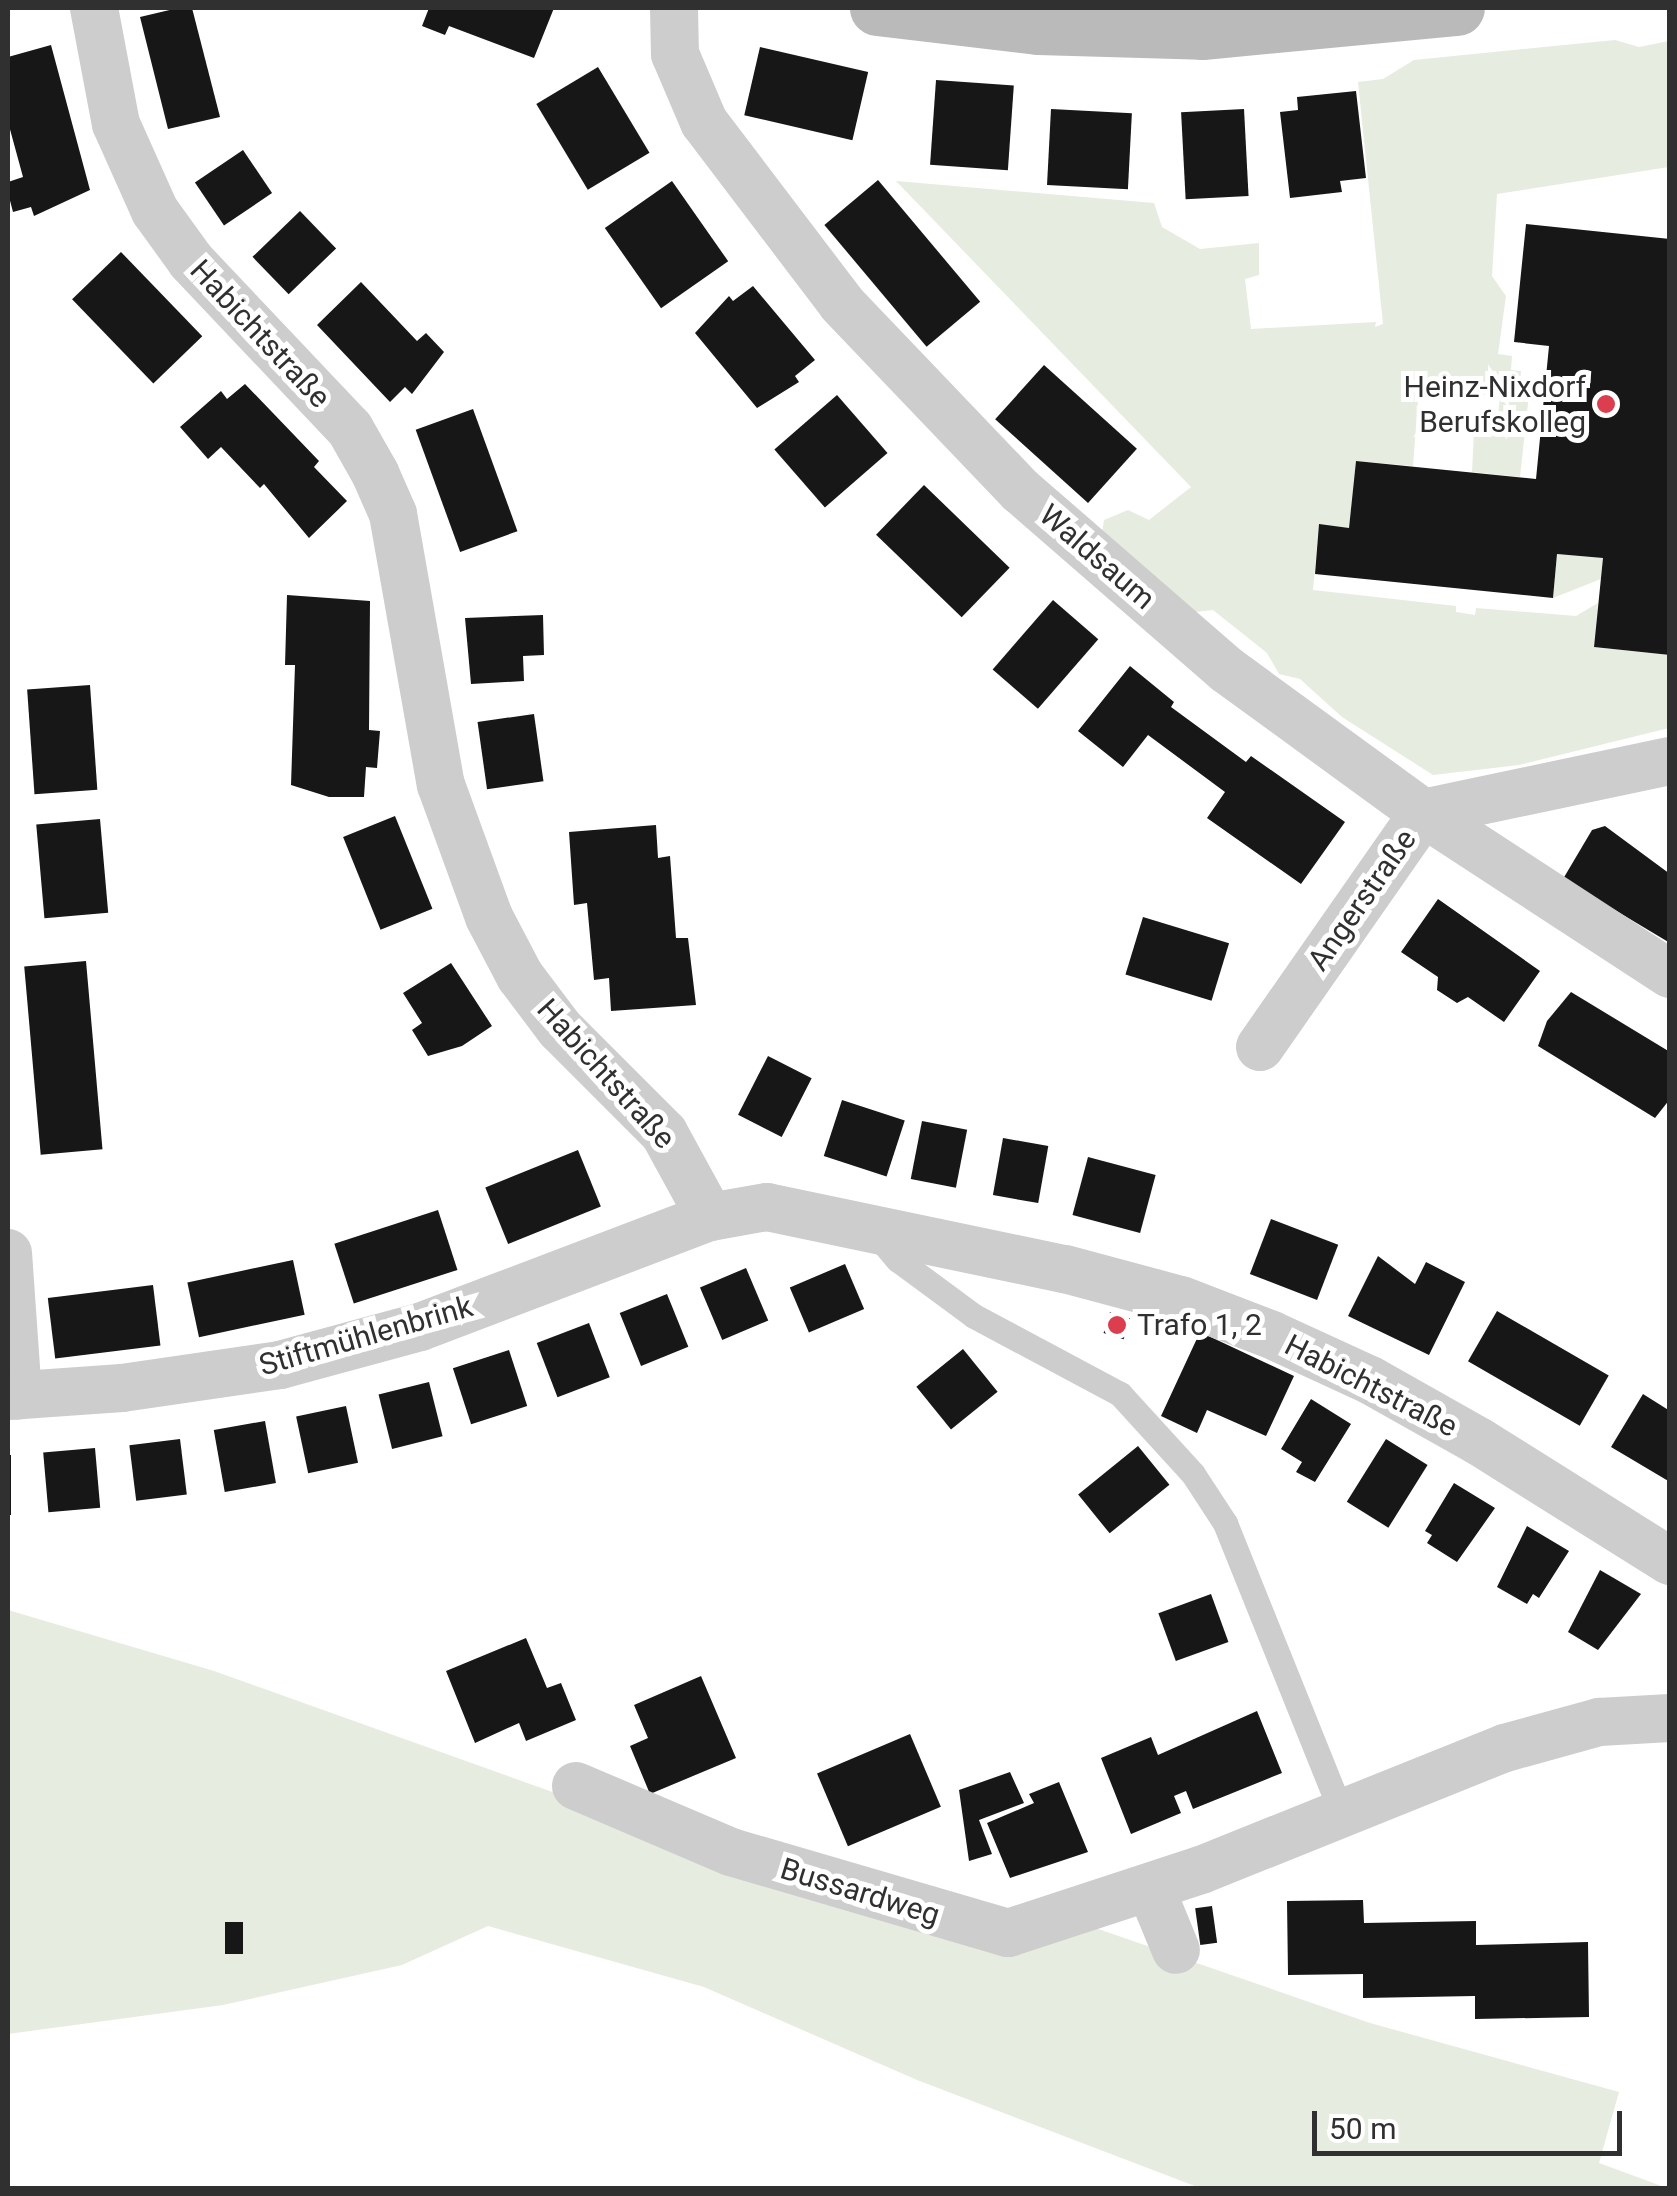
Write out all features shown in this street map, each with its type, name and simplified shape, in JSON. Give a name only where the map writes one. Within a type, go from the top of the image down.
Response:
[{"type":"main road","points":[[876,8],[1038,27],[1202,32],[1433,10]]},
{"type":"street","name":"Habichtstraße","points":[[94,8],[116,124],[155,212],[191,261],[350,429],[393,514],[441,785],[489,917],[520,976],[560,1029],[664,1133],[710,1217],[767,1207],[872,1229],[1098,1278],[1272,1335],[1433,1415],[1670,1560]]},
{"type":"street","name":"Waldsaum","points":[[674,8],[675,54],[704,122],[842,304],[1021,492],[1228,670],[1423,813],[1670,974]]},
{"type":"street","name":"Angerstraße","points":[[1260,1048],[1423,813],[1670,761]]},
{"type":"street","name":"Stiftmühlenbrink","points":[[13,1396],[280,1365],[420,1328],[710,1217]]},
{"type":"street","points":[[8,1253],[13,1396]]},
{"type":"street","name":"Bussardweg","points":[[576,1786],[731,1852],[983,1931],[1008,1934],[1150,1887],[1506,1748],[1598,1722],[1670,1718]]},
{"type":"street","points":[[1150,1887],[1176,1950]]},
{"type":"lane","points":[[872,1229],[898,1260],[974,1316],[1073,1364],[1120,1394],[1193,1474],[1225,1523],[1341,1811]]},
{"type":"shaded area","points":[[1615,40],[1639,47],[1669,41],[1669,167],[1497,194],[1492,276],[1506,296],[1498,354],[1512,356],[1511,370],[1521,371],[1520,383],[1530,385],[1520,477],[1472,472],[1474,432],[1496,434],[1500,397],[1419,387],[1413,466],[1356,461],[1349,528],[1319,525],[1313,590],[1456,606],[1456,612],[1475,615],[1476,608],[1576,616],[1598,603],[1594,647],[1669,655],[1669,728],[1519,765],[1433,775],[1342,717],[1300,679],[1279,674],[1267,653],[1213,610],[1195,612],[1101,539],[1104,520],[1128,510],[1149,520],[1191,487],[896,181],[1154,203],[1162,227],[1200,249],[1259,243],[1259,275],[1245,279],[1251,329],[1376,322],[1375,327],[1383,324],[1358,82],[1383,79],[1414,60]]},
{"type":"shaded area","points":[[1557,554],[1603,558],[1601,579],[1553,598]]},
{"type":"shaded area","points":[[8,1610],[214,1671],[614,1814],[755,1873],[1078,1922],[1370,2023],[1619,2092],[1599,2163],[1667,2188],[1200,2188],[917,2080],[704,1987],[488,1926],[402,1965],[223,2005],[8,2034]]},
{"type":"building","points":[[192,8],[220,117],[168,129],[140,17]]},
{"type":"building","points":[[429,8],[554,8],[534,58],[449,26],[445,35],[422,26]]},
{"type":"building","points":[[51,45],[90,190],[34,216],[31,207],[13,212],[8,193],[8,182],[23,177],[8,122],[8,57]]},
{"type":"building","points":[[760,47],[868,72],[852,140],[744,115]]},
{"type":"building","points":[[598,67],[650,153],[588,190],[536,104]]},
{"type":"building","points":[[936,80],[1014,85],[1008,170],[930,165]]},
{"type":"building","points":[[1356,91],[1366,178],[1340,181],[1342,192],[1290,198],[1280,112],[1298,110],[1297,97]]},
{"type":"building","points":[[1051,109],[1132,113],[1128,189],[1047,185]]},
{"type":"building","points":[[1244,109],[1249,196],[1186,199],[1181,112]]},
{"type":"building","points":[[243,150],[272,193],[224,226],[195,182]]},
{"type":"building","points":[[878,180],[980,302],[927,347],[824,225]]},
{"type":"building","points":[[672,181],[728,261],[661,308],[605,228]]},
{"type":"building","points":[[300,211],[336,248],[289,294],[253,257]]},
{"type":"building","name":"Heinz-Nixdorf Berufskolleg","points":[[1526,224],[1670,239],[1670,655],[1594,647],[1603,558],[1557,554],[1553,598],[1315,574],[1319,524],[1349,528],[1356,461],[1536,479],[1549,346],[1514,342]]},
{"type":"building","points":[[121,252],[202,336],[153,383],[72,299]]},
{"type":"building","points":[[361,282],[417,341],[426,333],[444,352],[412,394],[405,387],[390,402],[317,325]]},
{"type":"building","points":[[753,286],[815,360],[795,376],[799,382],[757,408],[695,333],[729,296],[733,301]]},
{"type":"building","points":[[1044,365],[1137,449],[1088,503],[995,419]]},
{"type":"building","points":[[245,384],[319,461],[314,467],[347,501],[309,538],[264,484],[260,488],[221,447],[208,459],[180,427],[221,391],[227,399]]},
{"type":"building","points":[[837,395],[888,453],[825,508],[774,449]]},
{"type":"building","points":[[473,409],[517,531],[460,552],[416,430]]},
{"type":"building","points":[[924,485],[1010,568],[962,617],[876,535]]},
{"type":"building","points":[[287,595],[370,601],[369,730],[380,731],[377,768],[366,767],[364,797],[329,797],[291,785],[295,665],[285,665]]},
{"type":"building","points":[[1053,600],[1098,639],[1038,709],[993,669]]},
{"type":"building","points":[[543,615],[544,655],[523,656],[524,681],[471,684],[465,618]]},
{"type":"building","points":[[1130,666],[1174,702],[1171,707],[1246,762],[1251,756],[1345,822],[1301,884],[1207,818],[1225,792],[1148,735],[1123,767],[1078,731]]},
{"type":"building","points":[[90,685],[97,790],[34,794],[27,689]]},
{"type":"building","points":[[534,714],[543,781],[487,789],[478,722]]},
{"type":"building","points":[[395,816],[432,909],[381,930],[343,837]]},
{"type":"building","points":[[100,819],[108,913],[44,918],[36,825]]},
{"type":"building","points":[[656,825],[658,858],[670,856],[676,938],[688,938],[696,1005],[611,1011],[609,978],[594,980],[587,903],[574,905],[569,832]]},
{"type":"building","points":[[1605,826],[1670,874],[1670,943],[1563,879],[1592,830]]},
{"type":"building","points":[[1438,899],[1540,971],[1504,1022],[1468,997],[1457,1003],[1437,990],[1438,977],[1401,952]]},
{"type":"building","points":[[1143,917],[1229,943],[1212,1001],[1125,974]]},
{"type":"building","points":[[86,961],[102,1149],[41,1155],[24,966]]},
{"type":"building","points":[[451,963],[492,1026],[462,1046],[428,1056],[412,1030],[422,1023],[403,993]]},
{"type":"building","points":[[1571,992],[1670,1052],[1670,1099],[1655,1118],[1538,1046],[1547,1021]]},
{"type":"building","points":[[768,1056],[812,1078],[782,1137],[738,1115]]},
{"type":"building","points":[[842,1100],[905,1120],[887,1177],[824,1156]]},
{"type":"building","points":[[922,1121],[967,1130],[956,1188],[911,1179]]},
{"type":"building","points":[[1003,1138],[1048,1146],[1038,1203],[993,1195]]},
{"type":"building","points":[[578,1150],[601,1207],[508,1244],[485,1187]]},
{"type":"building","points":[[1088,1157],[1156,1175],[1140,1233],[1072,1215]]},
{"type":"building","points":[[438,1210],[457,1270],[354,1304],[334,1244]]},
{"type":"building","points":[[1271,1219],[1338,1245],[1317,1300],[1250,1274]]},
{"type":"building","points":[[1378,1256],[1415,1284],[1426,1262],[1465,1282],[1429,1355],[1348,1316]]},
{"type":"building","points":[[293,1260],[305,1315],[199,1337],[187,1282]]},
{"type":"building","points":[[845,1264],[864,1309],[809,1333],[790,1287]]},
{"type":"building","points":[[746,1268],[768,1320],[722,1340],[700,1288]]},
{"type":"building","points":[[153,1285],[160,1346],[55,1358],[48,1298]]},
{"type":"building","points":[[667,1294],[688,1347],[641,1366],[620,1313]]},
{"type":"building","points":[[1497,1311],[1609,1376],[1580,1426],[1468,1361]]},
{"type":"building","name":"Trafo 1, 2","points":[[1110,1312],[1130,1318],[1124,1339],[1104,1333]]},
{"type":"building","points":[[589,1323],[610,1377],[558,1397],[537,1343]]},
{"type":"building","points":[[1200,1332],[1294,1376],[1266,1436],[1207,1410],[1197,1433],[1161,1416]]},
{"type":"building","points":[[963,1349],[998,1392],[951,1430],[916,1387]]},
{"type":"building","points":[[509,1350],[527,1406],[471,1424],[453,1368]]},
{"type":"building","points":[[429,1382],[443,1436],[392,1449],[379,1395]]},
{"type":"building","points":[[1643,1394],[1670,1411],[1670,1482],[1611,1447]]},
{"type":"building","points":[[1311,1399],[1351,1424],[1315,1482],[1296,1472],[1302,1462],[1281,1449]]},
{"type":"building","points":[[346,1406],[358,1463],[308,1473],[296,1417]]},
{"type":"building","points":[[265,1421],[276,1483],[225,1492],[214,1430]]},
{"type":"building","points":[[180,1439],[187,1495],[136,1501],[129,1445]]},
{"type":"building","points":[[1386,1439],[1428,1465],[1388,1528],[1347,1502]]},
{"type":"building","points":[[1138,1446],[1169,1485],[1110,1533],[1078,1494]]},
{"type":"building","points":[[95,1448],[100,1508],[48,1512],[43,1453]]},
{"type":"building","points":[[8,1455],[11,1455],[8,1515]]},
{"type":"building","points":[[1454,1483],[1495,1508],[1457,1562],[1427,1543],[1432,1535],[1425,1531]]},
{"type":"building","points":[[1527,1526],[1569,1551],[1539,1598],[1533,1594],[1527,1604],[1497,1587]]},
{"type":"building","points":[[1600,1570],[1641,1594],[1598,1650],[1568,1632]]},
{"type":"building","points":[[1211,1594],[1228,1642],[1176,1661],[1158,1613]]},
{"type":"building","points":[[526,1638],[547,1688],[561,1683],[576,1720],[526,1741],[519,1723],[475,1743],[446,1671]]},
{"type":"building","points":[[701,1676],[736,1758],[650,1794],[630,1746],[648,1738],[634,1705]]},
{"type":"building","points":[[1257,1711],[1282,1773],[1193,1809],[1186,1791],[1174,1796],[1181,1813],[1131,1834],[1101,1758],[1151,1737],[1158,1755]]},
{"type":"building","points":[[910,1734],[941,1807],[848,1846],[817,1773]]},
{"type":"building","points":[[1010,1772],[1024,1803],[979,1820],[992,1854],[969,1861],[959,1790]]},
{"type":"building","points":[[1059,1782],[1088,1852],[1010,1878],[987,1823],[1034,1803],[1029,1794]]},
{"type":"building","points":[[1363,1900],[1364,1923],[1476,1921],[1476,1945],[1588,1942],[1589,2017],[1475,2019],[1475,1996],[1363,1998],[1363,1974],[1288,1975],[1287,1901]]},
{"type":"building","points":[[1212,1906],[1217,1943],[1200,1945],[1195,1908]]},
{"type":"building","points":[[225,1922],[243,1922],[243,1954],[225,1954]]},
{"type":"place","name":"Heinz-Nixdorf Berufskolleg","points":[[1606,404]]},
{"type":"place","name":"Trafo 1, 2","points":[[1117,1325]]}]
